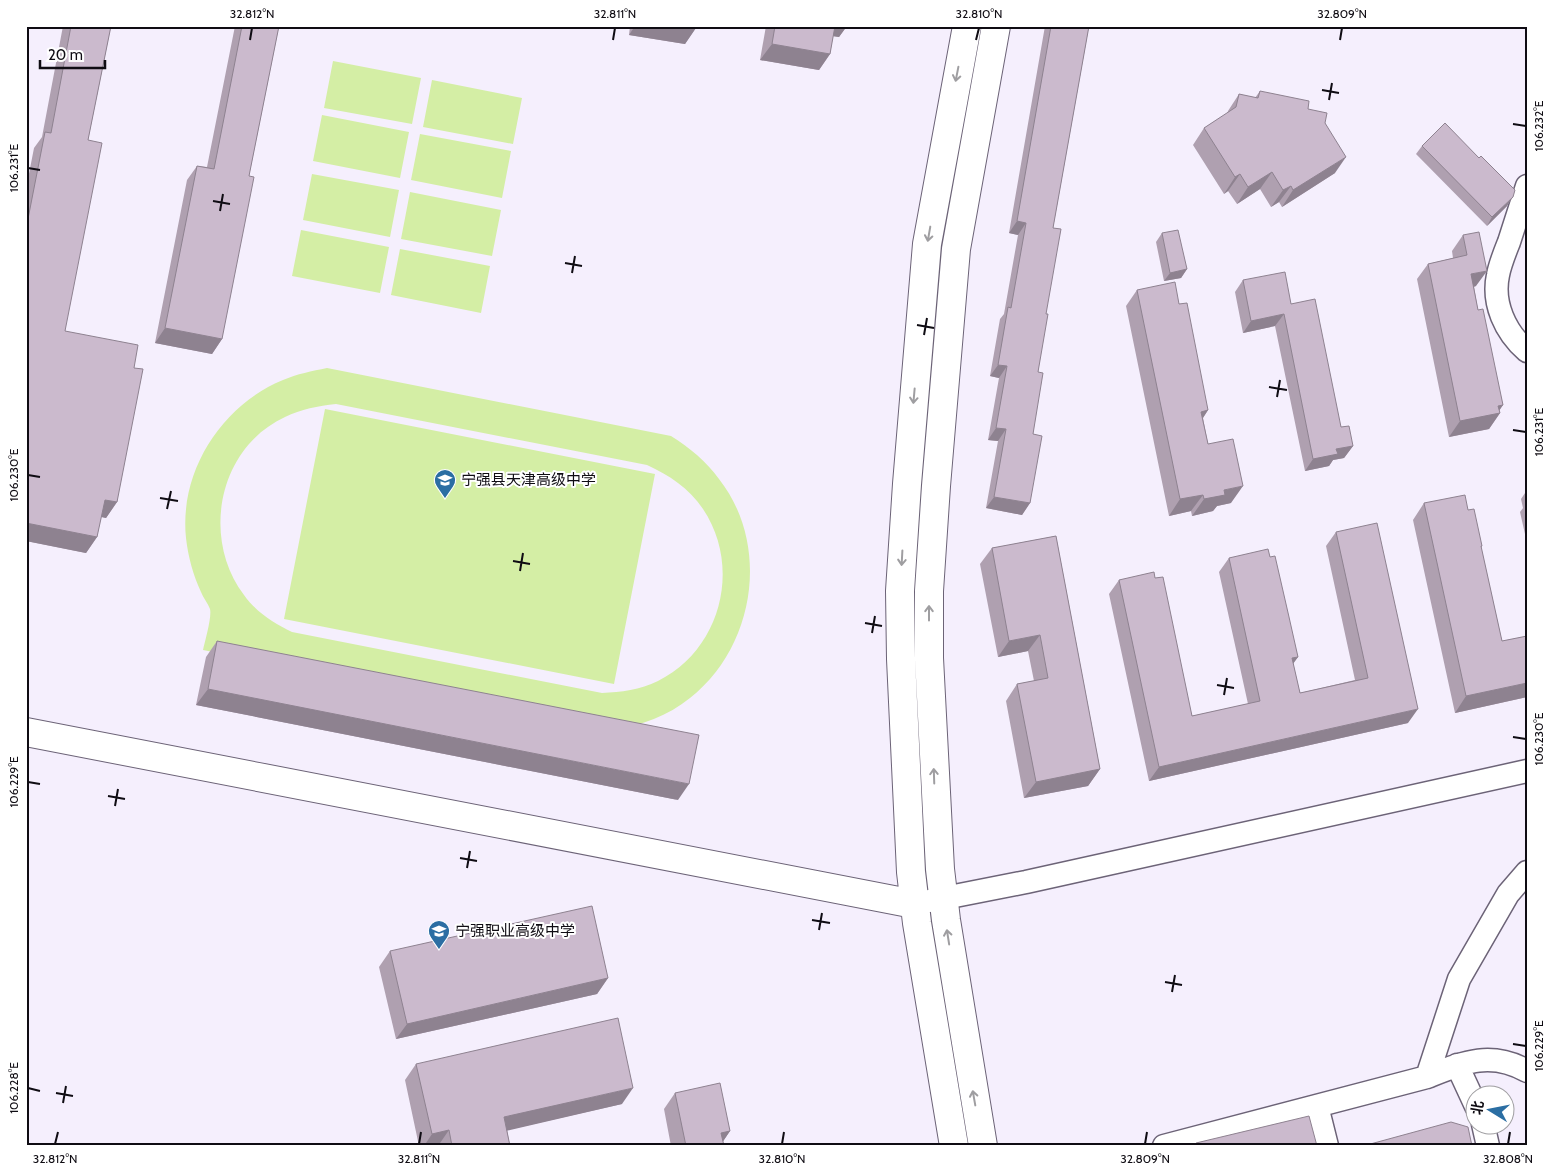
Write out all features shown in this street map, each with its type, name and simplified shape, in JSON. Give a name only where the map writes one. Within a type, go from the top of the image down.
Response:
[{"type":"street","points":[[954,1146],[914,904],[906,792],[900,590],[907,474],[927,244],[966,26]]},
{"type":"street","points":[[983,1146],[943,898],[935,800],[930,658],[930,582],[943,391],[956,249],[996,26]]},
{"type":"street","points":[[1527,186],[1498,276],[1497,303],[1512,335],[1527,351]]},
{"type":"street","points":[[26,732],[914,904],[1026,882],[1527,771]]},
{"type":"street","points":[[1426,1077],[1459,979],[1508,894],[1527,872]]},
{"type":"street","points":[[1166,1146],[1426,1077],[1468,1061],[1482,1060],[1508,1063],[1527,1071]]},
{"type":"street","points":[[1457,1065],[1466,1084]]},
{"type":"street","points":[[1317,1106],[1328,1146]]},
{"type":"green space","points":[[333,61],[421,78],[412,124],[324,108]]},
{"type":"green space","points":[[432,80],[522,98],[513,144],[423,127]]},
{"type":"green space","points":[[322,115],[409,132],[400,178],[313,161]]},
{"type":"green space","points":[[420,134],[511,151],[502,198],[411,180]]},
{"type":"green space","points":[[312,174],[399,190],[390,237],[303,220]]},
{"type":"green space","points":[[410,192],[501,210],[492,256],[401,239]]},
{"type":"green space","points":[[301,230],[389,247],[380,293],[292,276]]},
{"type":"green space","points":[[400,249],[490,266],[481,313],[391,295]]},
{"type":"green space","points":[[327,368],[671,436],[691,450],[714,472],[735,505],[746,534],[750,564],[748,594],[741,624],[729,652],[712,677],[690,698],[673,710],[644,722],[614,730],[203,650],[210,609],[193,572],[186,538],[186,513],[190,489],[198,465],[209,443],[224,423],[241,406],[261,391],[283,380],[299,374]],"holes":[[[336,404],[647,465],[678,483],[703,509],[715,532],[721,556],[723,581],[719,605],[710,628],[697,649],[680,667],[658,681],[630,690],[602,693],[292,632],[254,607],[244,595],[231,572],[223,547],[220,522],[223,496],[231,472],[244,450],[262,431],[285,417],[316,407]]]},
{"type":"green space","points":[[325,409],[655,474],[614,684],[284,619]]},
{"type":"building","points":[[71,26],[111,26],[88,140],[102,143],[65,331],[138,345],[134,368],[143,369],[117,502],[105,500],[97,537],[26,523],[26,229],[45,132],[51,133]]},
{"type":"building","points":[[242,26],[279,26],[249,176],[254,177],[222,339],[165,328],[197,166],[214,169]]},
{"type":"building","points":[[775,26],[835,26],[830,54],[772,44]]},
{"type":"building","points":[[1051,26],[1089,26],[1053,228],[1061,229],[1038,372],[1043,373],[1033,434],[1042,436],[1030,503],[994,497],[1006,429],[996,428],[1007,366],[998,365],[1008,307],[1011,308],[1026,223],[1017,221]]},
{"type":"building","points":[[1260,91],[1309,101],[1308,109],[1327,113],[1325,123],[1346,157],[1293,190],[1291,186],[1283,190],[1272,172],[1248,187],[1240,174],[1235,177],[1204,128],[1236,107],[1239,94],[1258,98]]},
{"type":"building","points":[[1445,123],[1479,158],[1481,156],[1515,190],[1513,197],[1492,217],[1422,146]]},
{"type":"building","points":[[1178,230],[1187,269],[1170,273],[1162,233]]},
{"type":"building","points":[[1479,232],[1487,271],[1471,274],[1478,310],[1483,309],[1503,405],[1498,406],[1500,413],[1460,421],[1428,264],[1467,255],[1463,235]]},
{"type":"building","points":[[1285,272],[1291,304],[1315,299],[1341,427],[1349,426],[1353,446],[1336,449],[1338,454],[1313,459],[1284,314],[1251,321],[1243,280]]},
{"type":"building","points":[[1175,282],[1179,304],[1187,303],[1208,410],[1201,412],[1208,444],[1233,439],[1243,486],[1224,490],[1225,495],[1204,499],[1203,495],[1180,499],[1137,290]]},
{"type":"building","points":[[1465,495],[1468,510],[1474,509],[1502,641],[1527,636],[1527,683],[1466,696],[1424,503]]},
{"type":"building","points":[[1377,523],[1418,709],[1159,767],[1119,580],[1154,572],[1155,578],[1163,577],[1192,716],[1260,701],[1229,558],[1268,549],[1270,557],[1275,556],[1298,657],[1292,658],[1300,693],[1368,678],[1336,532]]},
{"type":"building","points":[[1056,536],[1100,769],[1036,782],[1017,684],[1048,678],[1040,635],[1009,641],[992,548]]},
{"type":"building","points":[[217,641],[699,735],[689,784],[208,689]]},
{"type":"building","points":[[592,906],[608,978],[407,1024],[390,951]]},
{"type":"building","points":[[618,1018],[633,1088],[504,1117],[510,1146],[452,1146],[449,1130],[432,1134],[416,1064]]},
{"type":"building","points":[[720,1083],[730,1131],[721,1133],[724,1146],[686,1146],[675,1093]]},
{"type":"building","points":[[1309,1116],[1317,1146],[1196,1146],[1196,1143]]},
{"type":"building","points":[[1451,1122],[1466,1126],[1466,1134],[1469,1134],[1472,1146],[1363,1146]]},
{"type":"place","name":"宁强县天津高级中学","points":[[445,499]]},
{"type":"place","name":"宁强职业高级中学","points":[[439,950]]}]
